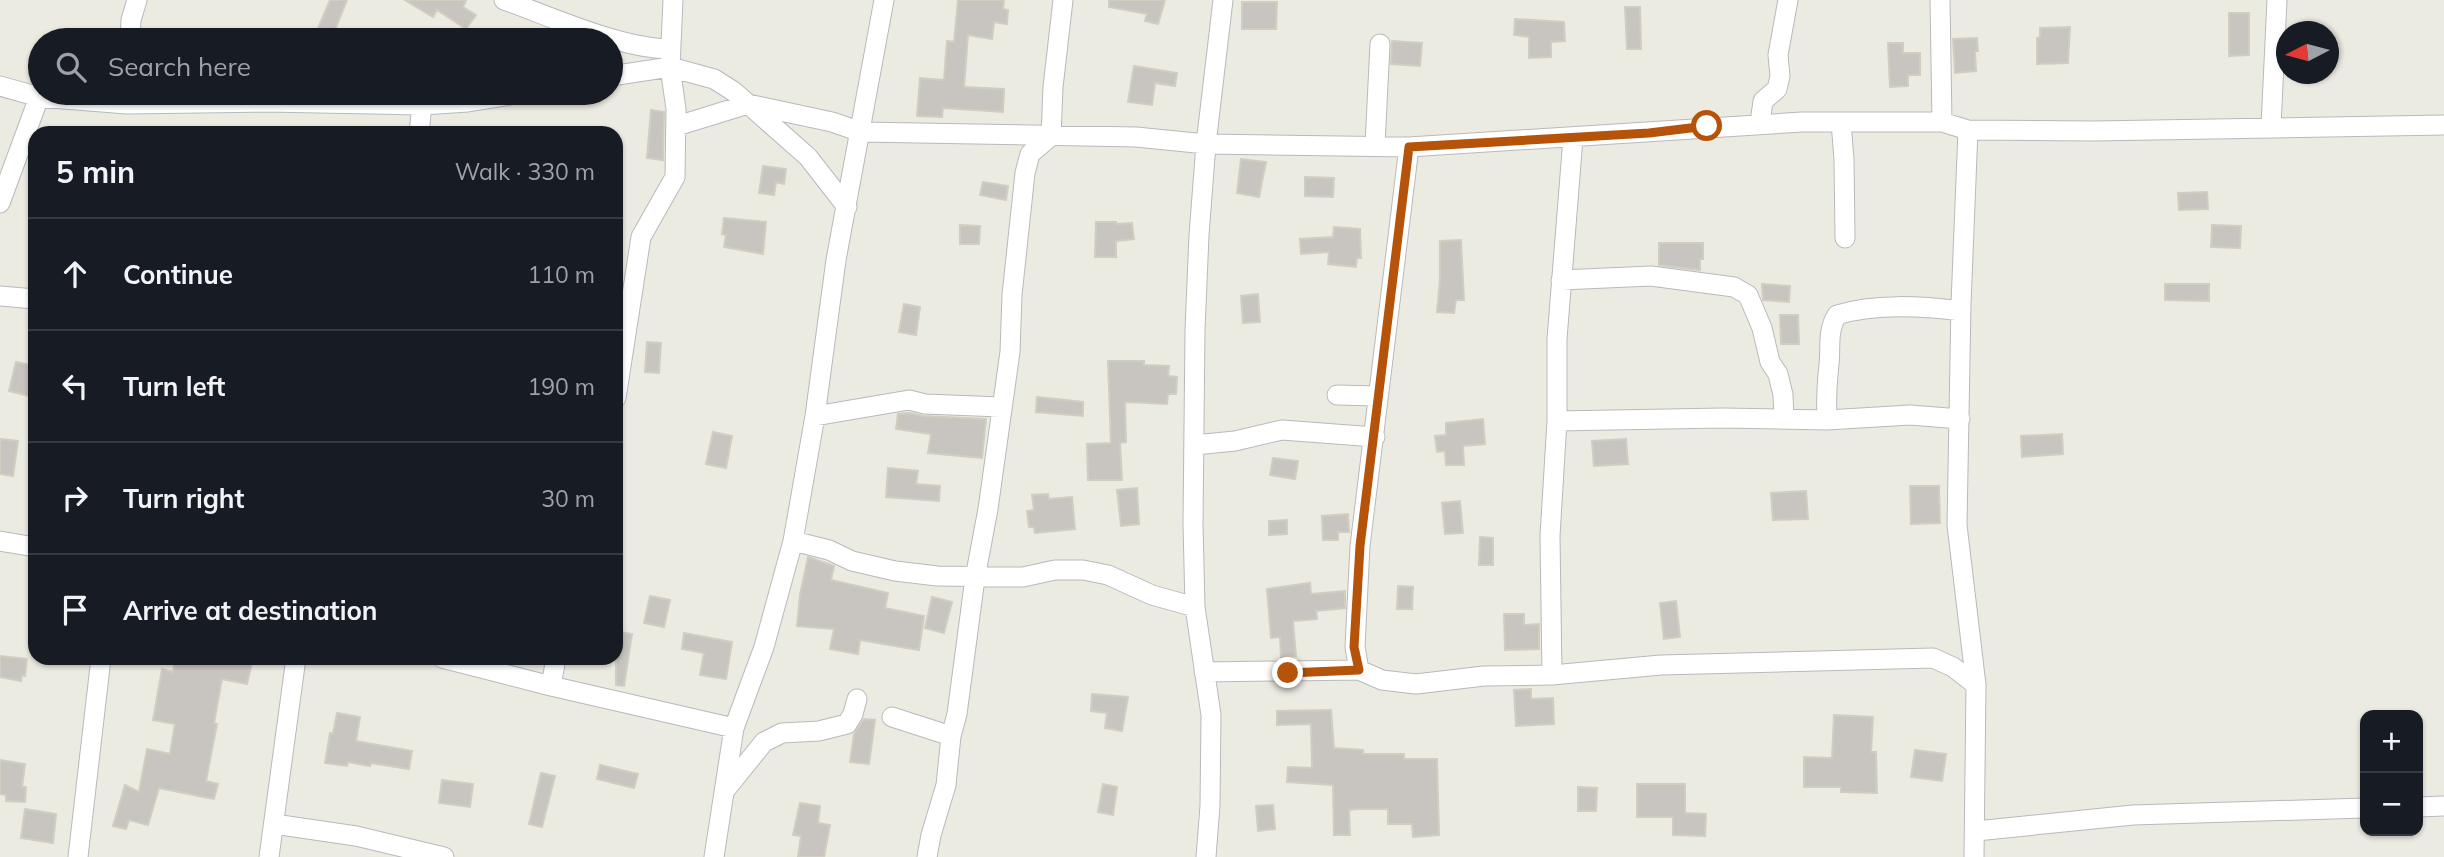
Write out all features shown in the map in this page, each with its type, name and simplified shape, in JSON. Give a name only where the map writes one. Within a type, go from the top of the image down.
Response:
[{"type":"street","points":[[131,28],[137,0]]},
{"type":"street","points":[[504,0],[585,28]]},
{"type":"street","points":[[623,308],[641,237],[676,177],[677,126],[670,58],[673,0]]},
{"type":"street","points":[[714,857],[734,728],[764,647],[793,541],[816,416],[836,260],[884,0]]},
{"type":"street","points":[[927,857],[946,785],[975,578],[988,509],[1010,352],[1012,295],[1025,173],[1030,154],[1051,136],[1054,75],[1063,0]]},
{"type":"street","points":[[1206,857],[1210,806],[1211,715],[1195,607],[1194,445],[1199,235],[1206,144],[1223,0]]},
{"type":"street","points":[[1760,124],[1763,101],[1777,89],[1780,76],[1778,55],[1788,0]]},
{"type":"street","points":[[1940,0],[1942,122]]},
{"type":"street","points":[[2271,127],[2277,0]]},
{"type":"street","points":[[623,41],[656,49],[733,91],[808,157],[846,207]]},
{"type":"street","points":[[1375,145],[1380,44]]},
{"type":"street","points":[[623,72],[670,58]]},
{"type":"street","points":[[0,86],[28,94]]},
{"type":"street","points":[[677,126],[748,104],[832,122],[861,132],[1136,137],[1206,144],[1409,147],[1760,124],[1841,122],[1942,122],[1968,130],[2094,131],[2444,125]]},
{"type":"street","points":[[28,126],[36,105]]},
{"type":"street","points":[[420,126],[422,105]]},
{"type":"street","points":[[1841,122],[1845,238]]},
{"type":"street","points":[[0,203],[28,127]]},
{"type":"street","points":[[1968,130],[1957,525],[1976,685],[1974,857]]},
{"type":"street","points":[[1552,675],[1550,536],[1558,421],[1557,339],[1573,138]]},
{"type":"street","points":[[1359,670],[1354,647],[1360,546],[1409,147]]},
{"type":"street","points":[[1561,280],[1651,276],[1734,287],[1748,295],[1762,328],[1770,362],[1778,374],[1784,419]]},
{"type":"street","points":[[0,296],[28,298]]},
{"type":"street","points":[[1826,420],[1830,325],[1837,315],[1891,308],[1961,311]]},
{"type":"street","points":[[1336,396],[1377,396]]},
{"type":"street","points":[[816,416],[909,400],[925,404],[1001,407]]},
{"type":"street","points":[[1558,421],[1723,418],[1826,420],[1910,415],[1960,419]]},
{"type":"street","points":[[1194,445],[1235,441],[1282,430],[1375,437]]},
{"type":"street","points":[[0,541],[28,546]]},
{"type":"street","points":[[793,541],[829,550],[852,561],[895,570],[975,578],[1023,577],[1055,569],[1083,570],[1108,575],[1152,595],[1195,607]]},
{"type":"street","points":[[1204,672],[1359,670],[1382,680],[1416,684],[1484,676],[1552,675],[1661,665],[1933,658],[1953,667],[1976,685]]},
{"type":"street","points":[[78,857],[100,665]]},
{"type":"street","points":[[269,857],[295,665]]},
{"type":"street","points":[[469,665],[734,728]]},
{"type":"street","points":[[551,686],[555,665]]},
{"type":"street","points":[[725,789],[764,742],[782,733],[819,731],[847,724],[857,699]]},
{"type":"street","points":[[892,717],[951,736]]},
{"type":"street","points":[[2423,807],[2444,806]]},
{"type":"street","points":[[1976,831],[2133,815],[2360,808]]},
{"type":"street","points":[[274,824],[356,836],[444,857]]},
{"type":"building","points":[[330,0],[347,0],[336,28],[318,28]]},
{"type":"building","points":[[405,0],[466,0],[463,7],[476,15],[467,28],[437,10],[433,17]]},
{"type":"building","points":[[958,0],[1004,0],[1003,9],[1008,10],[1007,24],[994,22],[992,39],[968,35],[964,87],[1004,89],[1003,112],[943,108],[942,117],[917,116],[920,78],[944,80],[947,41],[954,42]]},
{"type":"building","points":[[1109,0],[1165,0],[1158,24],[1145,21],[1147,14],[1109,7]]},
{"type":"building","points":[[1242,2],[1277,2],[1276,29],[1242,29]]},
{"type":"building","points":[[1625,7],[1640,7],[1641,49],[1627,49]]},
{"type":"building","points":[[2229,13],[2249,13],[2249,55],[2229,56]]},
{"type":"building","points":[[1515,19],[1564,22],[1565,41],[1551,42],[1551,57],[1529,58],[1529,37],[1514,35]]},
{"type":"building","points":[[2070,27],[2068,63],[2037,64],[2037,38],[2040,37],[2040,28]]},
{"type":"building","points":[[1977,38],[1976,71],[1955,73],[1953,39]]},
{"type":"building","points":[[1392,41],[1422,43],[1420,66],[1391,64]]},
{"type":"building","points":[[1888,43],[1903,43],[1903,53],[1920,53],[1920,75],[1908,75],[1908,86],[1890,87]]},
{"type":"building","points":[[1134,66],[1177,73],[1175,86],[1155,83],[1152,105],[1128,102]]},
{"type":"building","points":[[651,110],[664,112],[663,160],[647,158]]},
{"type":"building","points":[[1241,159],[1266,162],[1259,197],[1237,193]]},
{"type":"building","points":[[763,166],[786,169],[784,184],[776,182],[774,195],[759,193]]},
{"type":"building","points":[[1305,177],[1334,178],[1333,197],[1305,196]]},
{"type":"building","points":[[983,182],[1008,186],[1006,200],[980,195]]},
{"type":"building","points":[[2207,192],[2208,209],[2179,210],[2178,193]]},
{"type":"building","points":[[724,218],[766,222],[763,254],[724,247]]},
{"type":"building","points":[[1096,222],[1132,223],[1134,239],[1116,241],[1116,257],[1095,257]]},
{"type":"building","points":[[960,225],[980,226],[979,244],[960,244]]},
{"type":"building","points":[[2212,225],[2241,226],[2240,248],[2211,247]]},
{"type":"building","points":[[1334,227],[1360,229],[1361,258],[1357,258],[1356,267],[1328,264],[1329,252],[1301,254],[1300,239],[1333,237]]},
{"type":"building","points":[[1461,240],[1464,300],[1456,300],[1454,313],[1437,312],[1440,241]]},
{"type":"building","points":[[1659,243],[1703,243],[1700,270],[1659,265]]},
{"type":"building","points":[[1762,284],[1790,286],[1789,302],[1763,300]]},
{"type":"building","points":[[2165,284],[2209,284],[2209,301],[2165,300]]},
{"type":"building","points":[[1258,294],[1260,322],[1243,323],[1241,296]]},
{"type":"building","points":[[904,304],[920,307],[916,335],[899,332]]},
{"type":"building","points":[[1780,315],[1798,315],[1799,344],[1781,344]]},
{"type":"building","points":[[647,342],[661,343],[659,373],[645,372]]},
{"type":"building","points":[[1108,361],[1144,361],[1144,365],[1169,366],[1168,376],[1177,377],[1176,394],[1168,394],[1167,404],[1125,402],[1126,442],[1120,443],[1122,480],[1088,480],[1087,444],[1111,443]]},
{"type":"building","points":[[16,362],[28,365],[28,396],[9,391]]},
{"type":"building","points":[[1037,397],[1083,402],[1083,416],[1036,412]]},
{"type":"building","points":[[898,414],[986,419],[982,458],[928,453],[931,434],[896,429]]},
{"type":"building","points":[[1483,419],[1485,444],[1463,446],[1464,465],[1446,465],[1445,451],[1437,452],[1435,436],[1446,435],[1446,423]]},
{"type":"building","points":[[713,432],[732,436],[726,468],[706,464]]},
{"type":"building","points":[[2062,434],[2063,454],[2022,457],[2021,436]]},
{"type":"building","points":[[0,439],[18,441],[13,476],[0,474]]},
{"type":"building","points":[[1626,439],[1628,464],[1594,466],[1592,441]]},
{"type":"building","points":[[1273,458],[1298,461],[1295,479],[1270,475]]},
{"type":"building","points":[[888,468],[918,471],[916,484],[940,486],[939,501],[886,497]]},
{"type":"building","points":[[1910,486],[1939,486],[1940,523],[1911,524]]},
{"type":"building","points":[[1137,488],[1139,524],[1121,526],[1117,490]]},
{"type":"building","points":[[1806,491],[1808,519],[1773,520],[1771,493]]},
{"type":"building","points":[[1048,494],[1049,499],[1072,497],[1075,529],[1035,533],[1034,527],[1029,527],[1027,511],[1034,510],[1032,495]]},
{"type":"building","points":[[1460,501],[1463,533],[1445,534],[1442,503]]},
{"type":"building","points":[[1348,514],[1349,532],[1338,532],[1338,540],[1323,540],[1322,516]]},
{"type":"building","points":[[1287,520],[1287,534],[1269,535],[1269,521]]},
{"type":"building","points":[[1480,537],[1493,538],[1493,565],[1479,565]]},
{"type":"building","points":[[808,557],[834,566],[831,580],[888,593],[885,608],[924,616],[919,650],[860,640],[858,654],[830,649],[834,629],[797,626]]},
{"type":"building","points":[[1310,583],[1311,594],[1345,591],[1345,608],[1316,611],[1317,619],[1293,621],[1296,656],[1281,657],[1280,637],[1271,638],[1267,589]]},
{"type":"building","points":[[1398,586],[1413,587],[1412,609],[1397,609]]},
{"type":"building","points":[[650,596],[670,600],[664,627],[644,623]]},
{"type":"building","points":[[932,597],[952,602],[944,633],[925,628]]},
{"type":"building","points":[[1676,601],[1680,637],[1664,639],[1660,603]]},
{"type":"building","points":[[1504,614],[1524,614],[1524,625],[1539,624],[1539,649],[1505,650]]},
{"type":"building","points":[[623,632],[632,634],[624,686],[616,685],[616,665],[623,665]]},
{"type":"building","points":[[684,633],[732,642],[726,679],[700,675],[704,653],[682,649]]},
{"type":"building","points":[[0,656],[27,659],[25,676],[22,675],[21,681],[0,677]]},
{"type":"building","points":[[174,665],[251,665],[247,684],[222,679],[206,781],[218,784],[214,799],[159,788],[148,825],[129,820],[126,829],[113,826],[125,785],[139,792],[147,749],[170,754],[175,724],[153,720],[162,669],[173,672]]},
{"type":"building","points":[[1531,689],[1531,699],[1553,698],[1554,724],[1516,726],[1514,690]]},
{"type":"building","points":[[1092,694],[1128,697],[1122,731],[1105,728],[1107,713],[1091,711]]},
{"type":"building","points":[[1331,710],[1334,748],[1363,750],[1363,754],[1404,754],[1404,759],[1437,759],[1439,835],[1413,837],[1412,824],[1388,824],[1388,809],[1358,809],[1349,810],[1350,835],[1334,835],[1333,785],[1287,782],[1288,767],[1312,768],[1311,724],[1277,725],[1277,711]]},
{"type":"building","points":[[337,713],[360,717],[356,741],[412,751],[409,769],[371,763],[370,766],[348,762],[347,766],[325,763],[330,733],[333,734]]},
{"type":"building","points":[[1834,715],[1873,717],[1871,752],[1876,752],[1877,793],[1841,792],[1841,787],[1804,787],[1804,757],[1832,758]]},
{"type":"building","points":[[864,719],[875,720],[869,764],[850,762],[854,734]]},
{"type":"building","points":[[1915,750],[1946,754],[1942,781],[1911,777]]},
{"type":"building","points":[[0,760],[25,764],[22,787],[26,787],[25,802],[6,801],[6,795],[0,794]]},
{"type":"building","points":[[600,765],[638,774],[634,788],[597,779]]},
{"type":"building","points":[[541,773],[555,776],[542,827],[529,824]]},
{"type":"building","points":[[442,780],[473,784],[470,807],[439,803]]},
{"type":"building","points":[[1103,784],[1117,787],[1113,815],[1098,812]]},
{"type":"building","points":[[1637,784],[1685,784],[1685,813],[1706,814],[1705,836],[1673,835],[1673,817],[1637,817]]},
{"type":"building","points":[[1578,787],[1597,788],[1596,811],[1578,811]]},
{"type":"building","points":[[800,803],[820,806],[818,823],[830,825],[824,857],[798,857],[801,836],[793,835]]},
{"type":"building","points":[[1273,805],[1275,829],[1258,831],[1256,806]]},
{"type":"building","points":[[25,809],[56,814],[53,843],[21,838]]},
{"type":"route","points":[[1288,673],[1359,670],[1354,647],[1360,546],[1409,147],[1649,133],[1707,126]]}]
